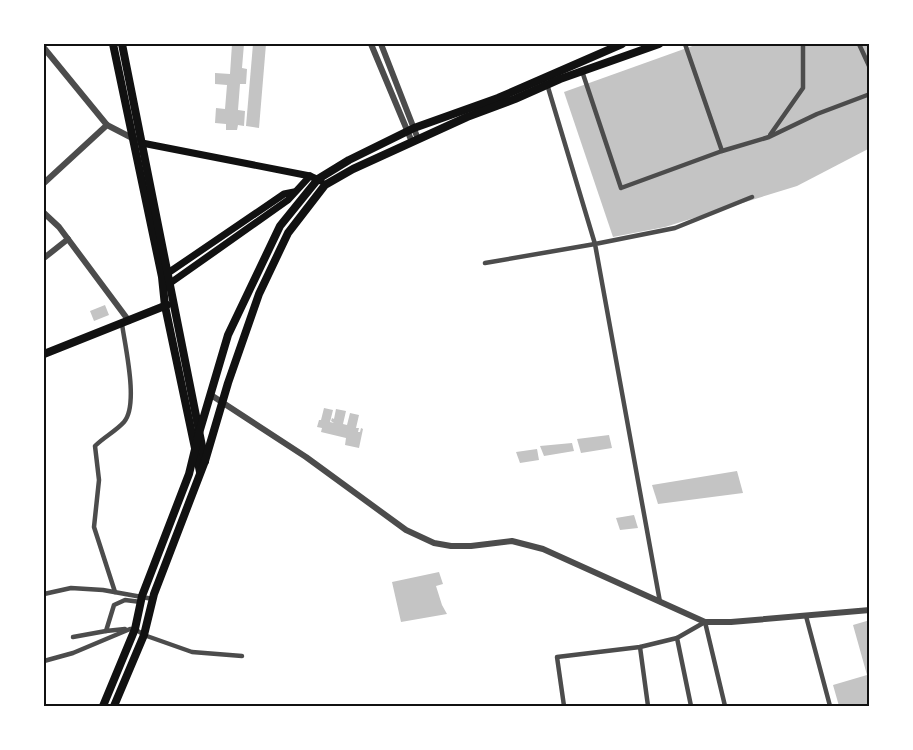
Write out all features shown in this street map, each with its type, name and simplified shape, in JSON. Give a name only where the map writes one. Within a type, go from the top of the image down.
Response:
[{"type":"main road","points":[[113,44],[133,139],[166,274]]},
{"type":"main road","points":[[122,44],[166,274],[169,304],[195,455],[200,472]]},
{"type":"main road","points":[[114,706],[144,635],[153,599],[205,461],[222,402],[259,294],[288,233],[325,185],[353,169],[546,81],[619,44]]},
{"type":"main road","points":[[103,706],[195,455],[199,433],[228,335],[280,226],[318,179],[349,160],[411,130],[546,81],[659,44]]},
{"type":"main road","points":[[142,143],[310,176],[325,185]]},
{"type":"main road","points":[[166,274],[263,213],[288,200],[310,176]]},
{"type":"main road","points":[[167,285],[263,213]]},
{"type":"main road","points":[[44,354],[169,304]]},
{"type":"main road","points":[[169,304],[205,461]]},
{"type":"street","points":[[371,44],[411,130]]},
{"type":"street","points":[[381,44],[415,140]]},
{"type":"street","points":[[685,44],[722,151]]},
{"type":"street","points":[[769,137],[802,88],[803,44]]},
{"type":"street","points":[[860,44],[870,68]]},
{"type":"street","points":[[44,48],[107,125],[142,143]]},
{"type":"street","points":[[582,70],[621,188],[722,151],[769,137],[817,114],[870,94]]},
{"type":"street","points":[[546,81],[595,244],[660,602]]},
{"type":"street","points":[[44,183],[107,125]]},
{"type":"street","points":[[485,263],[675,228],[752,196]]},
{"type":"street","points":[[44,213],[68,239],[125,323],[132,398],[126,421],[95,446],[99,480],[94,527],[115,592]]},
{"type":"street","points":[[44,258],[68,239]]},
{"type":"street","points":[[212,395],[306,457],[405,530],[434,543],[471,546],[512,541],[543,549],[705,622],[731,622],[870,610]]},
{"type":"street","points":[[44,594],[71,588],[115,592],[141,599]]},
{"type":"street","points":[[106,631],[114,605],[125,600],[153,599]]},
{"type":"street","points":[[806,616],[830,706]]},
{"type":"street","points":[[564,706],[557,657],[640,646],[677,638],[705,622]]},
{"type":"street","points":[[705,622],[725,706]]},
{"type":"street","points":[[44,661],[73,653],[133,629]]},
{"type":"street","points":[[73,637],[133,629],[192,652],[242,656]]},
{"type":"street","points":[[677,638],[691,706]]},
{"type":"street","points":[[640,646],[648,706]]},
{"type":"building","points":[[232,44],[244,44],[242,68],[247,69],[246,84],[240,84],[238,110],[245,111],[244,126],[238,125],[237,130],[226,130],[226,124],[215,123],[216,108],[225,109],[227,85],[215,84],[215,73],[230,74]]},
{"type":"building","points":[[253,44],[266,44],[259,128],[246,126]]},
{"type":"building","points":[[698,44],[870,44],[870,148],[797,186],[665,227],[613,237],[564,92]]},
{"type":"building","points":[[105,305],[109,315],[94,321],[90,311]]},
{"type":"building","points":[[324,408],[333,410],[330,422],[334,423],[331,421],[332,418],[334,419],[336,409],[346,411],[343,424],[347,425],[350,413],[359,415],[356,428],[359,428],[358,432],[361,428],[363,429],[359,448],[345,445],[346,438],[321,432],[322,428],[317,427]]},
{"type":"building","points":[[609,435],[612,448],[581,453],[577,439]]},
{"type":"building","points":[[572,443],[574,451],[544,456],[540,446]]},
{"type":"building","points":[[537,449],[539,460],[520,463],[516,452]]},
{"type":"building","points":[[737,471],[743,493],[658,504],[652,485]]},
{"type":"building","points":[[634,515],[638,528],[620,530],[616,518]]},
{"type":"building","points":[[439,572],[443,584],[436,586],[447,614],[401,622],[392,582]]},
{"type":"building","points":[[870,620],[870,706],[839,706],[833,685],[867,675],[853,625]]}]
